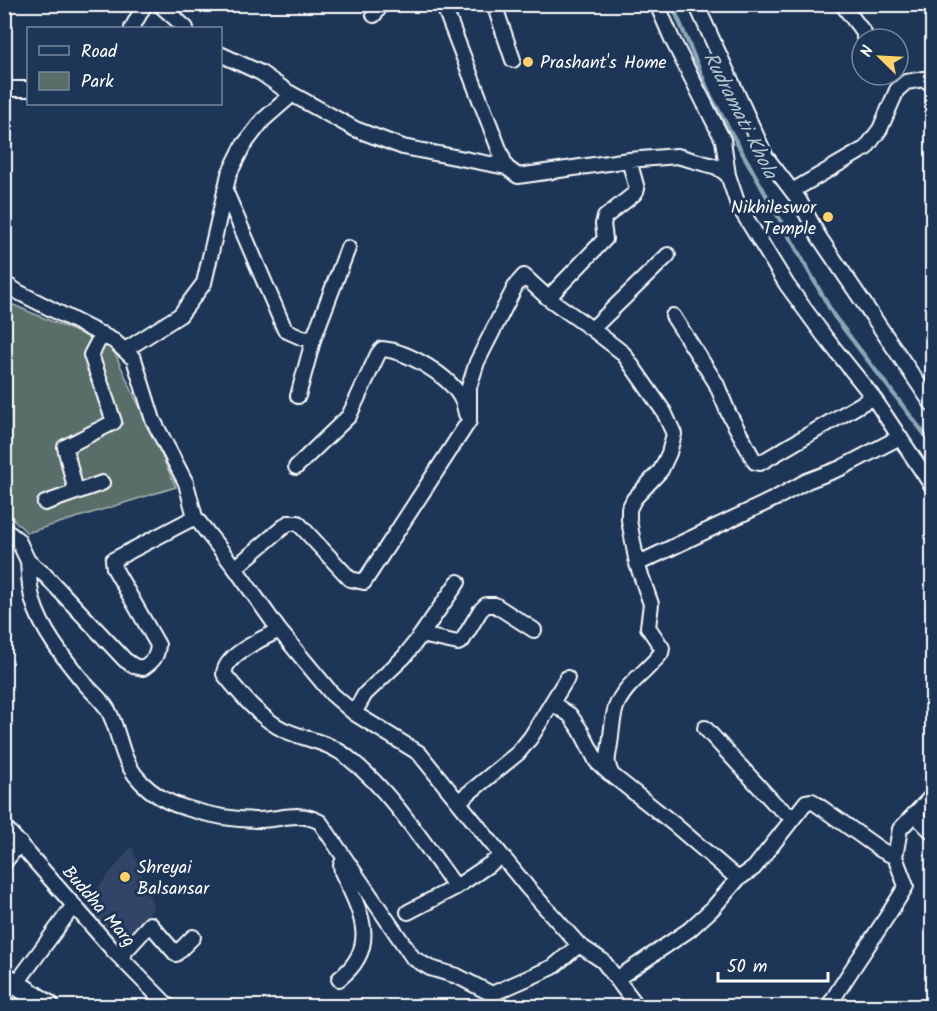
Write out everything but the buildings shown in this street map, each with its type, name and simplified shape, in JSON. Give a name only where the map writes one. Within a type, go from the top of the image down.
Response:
[{"type":"main road","points":[[10,980],[49,1006]]},
{"type":"street","points":[[133,27],[145,4]]},
{"type":"street","points":[[159,4],[185,27]]},
{"type":"street","points":[[443,4],[506,167]]},
{"type":"street","points":[[494,4],[513,60]]},
{"type":"street","points":[[657,4],[723,140],[728,175],[738,205],[787,285],[825,338],[873,396],[933,486]]},
{"type":"street","points":[[696,4],[766,157],[799,200],[819,237],[933,404]]},
{"type":"street","points":[[842,4],[859,27]]},
{"type":"street","points":[[222,55],[261,74],[288,93],[355,129],[403,147],[506,167],[518,176],[630,159],[677,156],[717,167],[728,175]]},
{"type":"street","points":[[792,191],[866,148],[880,129],[897,90],[906,82],[924,79],[933,84]]},
{"type":"street","points":[[4,88],[27,89]]},
{"type":"street","points":[[124,350],[180,315],[204,283],[229,174],[243,146],[263,120],[287,99],[288,93]]},
{"type":"street","points":[[548,298],[605,239],[603,224],[605,217],[637,189],[630,159]]},
{"type":"street","points":[[225,189],[285,330],[303,338],[314,337]]},
{"type":"street","points":[[298,396],[314,337],[348,248]]},
{"type":"street","points":[[592,329],[668,255]]},
{"type":"street","points":[[235,568],[288,523],[293,522],[298,523],[350,579],[364,582],[469,421],[469,387],[477,362],[516,285],[524,276],[548,298],[623,353],[664,412],[674,434],[661,470],[634,499],[629,509],[637,564],[651,604],[648,627],[662,648],[656,660],[624,693],[617,705],[611,725],[611,742],[606,764],[612,775]]},
{"type":"street","points":[[4,283],[114,341],[134,359],[153,420],[186,483],[195,517],[279,630],[332,694],[354,712],[419,753],[502,856],[579,945],[603,961],[637,1006]]},
{"type":"street","points":[[672,316],[716,382],[728,412],[755,462],[760,463],[873,396]]},
{"type":"street","points":[[76,492],[65,447],[114,422],[92,355],[102,334]]},
{"type":"street","points":[[296,467],[349,416],[382,349],[420,362],[444,378],[461,398],[469,421]]},
{"type":"street","points":[[637,564],[807,481],[841,468],[900,437]]},
{"type":"street","points":[[45,503],[102,483]]},
{"type":"street","points":[[28,561],[45,575],[125,660],[134,666],[143,668],[153,662],[158,645],[114,568],[113,560],[195,517]]},
{"type":"street","points":[[4,529],[18,540],[28,561],[33,602],[60,652],[107,708],[126,760],[135,776],[159,797],[186,808],[243,820],[298,815],[311,817],[320,822],[413,958],[430,968],[457,976],[488,993],[498,993],[553,967],[579,945]]},
{"type":"street","points":[[354,712],[364,694],[404,657],[458,582]]},
{"type":"street","points":[[420,635],[459,643],[486,605],[495,605],[534,630]]},
{"type":"street","points":[[279,630],[235,655],[224,667],[224,674],[267,719],[284,730],[328,744],[350,758],[401,813],[456,887]]},
{"type":"street","points":[[459,801],[518,753],[531,737],[567,678]]},
{"type":"street","points":[[552,703],[570,715],[597,762],[738,879]]},
{"type":"street","points":[[705,728],[775,804],[793,818]]},
{"type":"street","points":[[829,1006],[906,886],[895,857],[900,829],[933,796]]},
{"type":"street","points":[[618,978],[689,930],[712,909],[738,879],[754,868],[806,802],[812,801],[881,850],[895,857]]},
{"type":"street","points":[[914,814],[933,832]]},
{"type":"street","name":"Buddha Marg","points":[[4,826],[120,957],[168,1006]]},
{"type":"street","points":[[4,863],[20,843]]},
{"type":"street","points":[[408,912],[456,887],[502,856]]},
{"type":"street","points":[[339,979],[353,966],[363,944],[362,913],[342,872],[341,865],[345,859]]},
{"type":"street","points":[[10,980],[74,905]]},
{"type":"street","points":[[120,957],[150,924],[176,954],[194,937]]},
{"type":"shaded area","name":"Shreyai Balsansar","points":[[132,846],[154,908],[119,951],[81,908]]},
{"type":"green space","points":[[4,301],[112,347],[176,487],[27,533],[5,511]]},
{"type":"waterway","name":"Rudramati Khola","points":[[672,4],[710,95],[834,316],[932,444]]},
{"type":"place","name":"Prashant's Home","points":[[528,62]]},
{"type":"place","name":"Nikhileswor Temple","points":[[828,217]]},
{"type":"place","name":"Shreyai Balsansar","points":[[125,877]]}]
